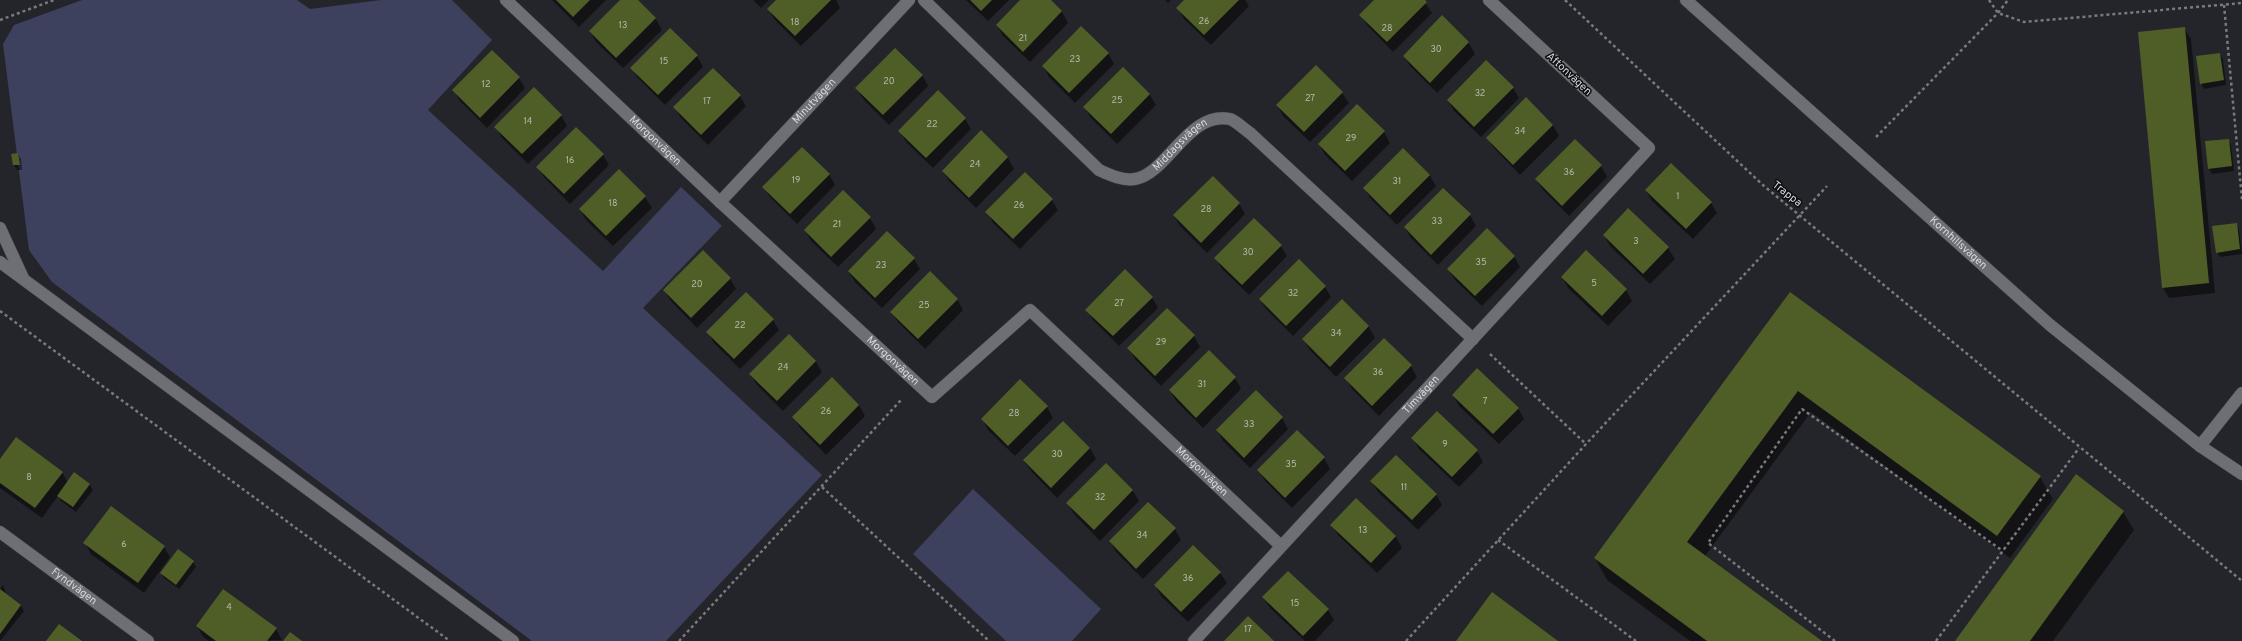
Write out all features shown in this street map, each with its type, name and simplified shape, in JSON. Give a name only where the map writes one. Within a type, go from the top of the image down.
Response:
[{"type":"street","name":"Morgonvägen","points":[[506,0],[720,202],[932,397],[1030,310],[1281,546]]},
{"type":"street","name":"Minutvägen","points":[[720,202],[909,0]]},
{"type":"street","name":"Middagsvägen","points":[[924,0],[1099,170],[1118,178],[1135,179],[1153,169],[1198,125],[1216,119],[1230,119],[1250,133],[1473,339]]},
{"type":"street","name":"Aftonvägen","points":[[1489,0],[1649,148]]},
{"type":"street","name":"Kornhillsvägen","points":[[1686,0],[2050,325],[2200,446],[2242,474]]},
{"type":"street","name":"Timvägen","points":[[1194,641],[1649,148]]},
{"type":"street","points":[[0,228],[24,280]]},
{"type":"street","points":[[0,262],[513,641]]},
{"type":"street","points":[[2200,446],[2242,393]]},
{"type":"street","name":"Fyndvägen","points":[[0,532],[148,641]]},
{"type":"path","points":[[0,20],[54,0]]},
{"type":"path","name":"Trappa","points":[[1565,0],[1764,186],[2242,581]]},
{"type":"path","points":[[1989,0],[1998,12],[2024,22],[2242,3]]},
{"type":"path","points":[[1876,137],[2008,0]]},
{"type":"path","points":[[2224,5],[2242,200]]},
{"type":"path","points":[[1406,641],[1586,444],[1827,186]]},
{"type":"path","points":[[0,311],[450,641]]},
{"type":"path","points":[[1473,339],[1586,444]]},
{"type":"path","points":[[679,641],[916,383]]},
{"type":"path","points":[[1835,641],[1708,543],[1802,409],[2003,551]]},
{"type":"path","points":[[1936,641],[2080,448]]},
{"type":"path","points":[[822,487],[989,641]]},
{"type":"path","points":[[1498,540],[1636,641]]},
{"type":"shaded area","points":[[82,0],[297,0],[310,9],[381,0],[452,0],[492,40],[428,110],[603,271],[681,187],[722,226],[643,308],[822,475],[666,641],[532,641],[52,282],[29,250],[3,44],[14,25]]},
{"type":"shaded area","points":[[973,489],[1101,609],[1072,641],[1006,641],[913,554]]},
{"type":"building","points":[[556,0],[590,0],[573,17]]},
{"type":"building","points":[[620,0],[638,0],[656,18],[616,58],[589,31]]},
{"type":"building","points":[[776,0],[831,0],[795,36],[767,9]]},
{"type":"building","points":[[970,0],[992,0],[981,11]]},
{"type":"building","points":[[1020,0],[1051,0],[1062,11],[1023,52],[996,25]]},
{"type":"building","points":[[1184,0],[1239,0],[1204,35],[1176,8]]},
{"type":"building","points":[[1374,0],[1425,0],[1427,2],[1387,42],[1359,15]]},
{"type":"building","points":[[1442,15],[1469,42],[1430,83],[1403,56]]},
{"type":"building","points":[[1081,26],[1109,53],[1069,93],[1042,66]]},
{"type":"building","points":[[2185,27],[2209,283],[2162,288],[2138,32]]},
{"type":"building","points":[[670,28],[698,55],[658,95],[630,68]]},
{"type":"building","points":[[895,48],[923,75],[883,115],[855,88]]},
{"type":"building","points":[[492,50],[520,77],[480,118],[452,90]]},
{"type":"building","points":[[2220,53],[2224,80],[2200,84],[2196,56]]},
{"type":"building","points":[[1486,60],[1514,87],[1474,127],[1447,100]]},
{"type":"building","points":[[1316,65],[1343,92],[1304,132],[1276,105]]},
{"type":"building","points":[[1123,67],[1150,94],[1111,134],[1083,107]]},
{"type":"building","points":[[713,68],[741,95],[701,135],[673,107]]},
{"type":"building","points":[[534,87],[562,115],[522,154],[494,127]]},
{"type":"building","points":[[938,90],[966,118],[926,158],[898,131]]},
{"type":"building","points":[[1526,97],[1553,125],[1513,165],[1486,138]]},
{"type":"building","points":[[1357,104],[1385,131],[1345,171],[1318,144]]},
{"type":"building","points":[[576,127],[604,154],[564,194],[536,167]]},
{"type":"building","points":[[981,130],[1008,157],[969,198],[942,171]]},
{"type":"building","points":[[1575,139],[1602,165],[1562,206],[1535,179]]},
{"type":"building","points":[[2229,139],[2232,166],[2208,169],[2205,141]]},
{"type":"building","points":[[802,147],[830,174],[790,214],[762,187]]},
{"type":"building","points":[[1403,148],[1430,175],[1390,215],[1363,188]]},
{"type":"building","points":[[18,153],[20,165],[13,165],[11,154]]},
{"type":"building","points":[[1671,163],[1712,202],[1686,229],[1645,190]]},
{"type":"building","points":[[619,169],[646,196],[606,236],[579,209]]},
{"type":"building","points":[[1025,172],[1053,199],[1013,239],[985,212]]},
{"type":"building","points":[[1213,176],[1240,203],[1201,243],[1173,215]]},
{"type":"building","points":[[1443,188],[1471,214],[1431,255],[1404,227]]},
{"type":"building","points":[[843,190],[871,217],[831,257],[804,230]]},
{"type":"building","points":[[1628,208],[1669,247],[1643,274],[1603,235]]},
{"type":"building","points":[[1254,218],[1282,245],[1242,285],[1214,258]]},
{"type":"building","points":[[2237,223],[2240,249],[2216,253],[2212,226]]},
{"type":"building","points":[[1487,228],[1515,256],[1475,296],[1447,269]]},
{"type":"building","points":[[887,231],[915,258],[875,298],[848,271]]},
{"type":"building","points":[[703,250],[731,278],[691,318],[663,290]]},
{"type":"building","points":[[1586,250],[1627,289],[1602,316],[1561,277]]},
{"type":"building","points":[[1299,259],[1326,286],[1286,326],[1259,299]]},
{"type":"building","points":[[1125,269],[1153,297],[1113,336],[1085,310]]},
{"type":"building","points":[[930,271],[958,299],[918,339],[890,312]]},
{"type":"building","points":[[746,292],[774,319],[734,359],[706,332]]},
{"type":"building","points":[[1790,292],[2041,476],[1997,536],[1798,391],[1687,542],[1822,641],[1707,641],[1594,558]]},
{"type":"building","points":[[1342,299],[1369,326],[1330,367],[1302,339]]},
{"type":"building","points":[[1167,308],[1195,335],[1155,376],[1127,348]]},
{"type":"building","points":[[789,334],[816,361],[777,401],[749,374]]},
{"type":"building","points":[[1384,338],[1412,365],[1372,406],[1344,378]]},
{"type":"building","points":[[1209,350],[1236,377],[1196,418],[1169,390]]},
{"type":"building","points":[[1477,368],[1519,408],[1493,434],[1452,395]]},
{"type":"building","points":[[832,377],[859,405],[820,445],[792,417]]},
{"type":"building","points":[[1020,379],[1048,406],[1008,446],[981,419]]},
{"type":"building","points":[[1256,390],[1283,417],[1244,458],[1216,430]]},
{"type":"building","points":[[1437,411],[1478,450],[1452,477],[1411,438]]},
{"type":"building","points":[[1063,421],[1090,448],[1051,488],[1023,460]]},
{"type":"building","points":[[1297,430],[1325,457],[1285,498],[1257,470]]},
{"type":"building","points":[[16,437],[63,472],[35,508],[0,483],[0,459]]},
{"type":"building","points":[[1396,455],[1437,494],[1412,520],[1370,481]]},
{"type":"building","points":[[1106,463],[1133,490],[1094,530],[1066,503]]},
{"type":"building","points":[[74,472],[90,484],[73,507],[57,496]]},
{"type":"building","points":[[2076,474],[2124,511],[2030,641],[1955,641]]},
{"type":"building","points":[[1356,498],[1396,536],[1371,563],[1330,525]]},
{"type":"building","points":[[1148,502],[1176,528],[1136,569],[1109,541]]},
{"type":"building","points":[[111,506],[165,546],[138,583],[83,543]]},
{"type":"building","points":[[1193,545],[1221,572],[1181,612],[1154,585]]},
{"type":"building","points":[[178,549],[194,561],[176,585],[160,573]]},
{"type":"building","points":[[1288,571],[1329,609],[1303,636],[1262,597]]},
{"type":"building","points":[[0,589],[21,605],[0,634]]},
{"type":"building","points":[[223,589],[277,628],[267,641],[216,641],[196,626]]},
{"type":"building","points":[[1492,592],[1558,641],[1456,641]]},
{"type":"building","points":[[1248,616],[1274,641],[1224,641]]},
{"type":"building","points":[[59,624],[82,641],[46,641]]},
{"type":"building","points":[[290,632],[302,641],[283,641]]}]
